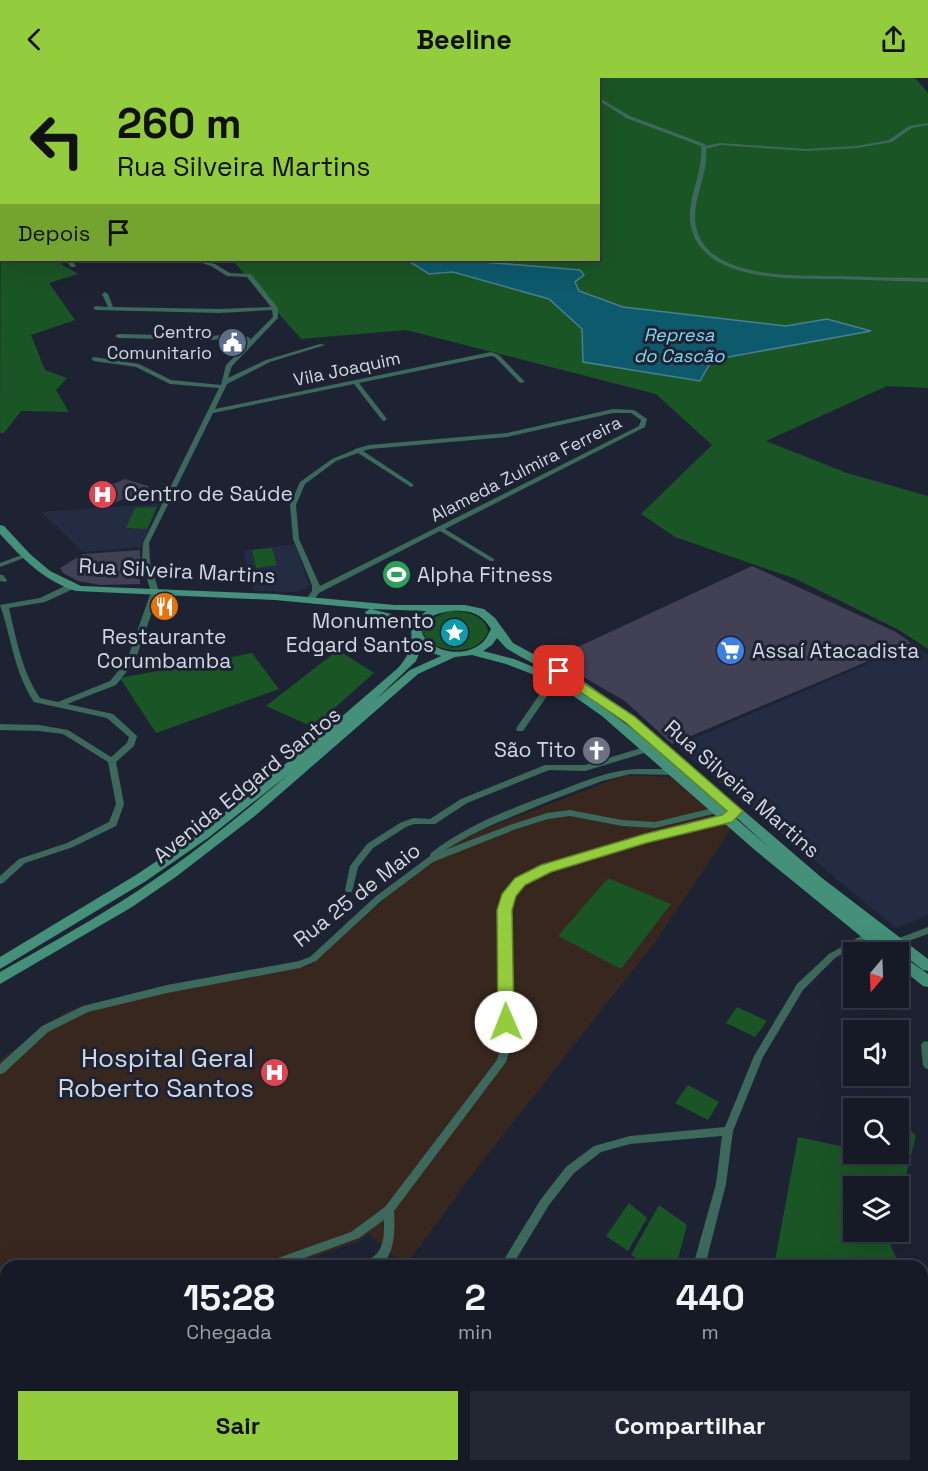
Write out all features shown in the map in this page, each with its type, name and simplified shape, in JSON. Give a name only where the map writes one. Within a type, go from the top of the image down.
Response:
[{"type":"main road","name":"Rua Silveira Martins","points":[[0,528],[51,577],[70,587],[91,591],[313,595],[395,618],[417,634]]},
{"type":"main road","name":"Rua Silveira Martins","points":[[338,603],[446,608]]},
{"type":"main road","points":[[463,607],[480,612],[491,620],[495,630],[493,639],[486,647],[474,652],[453,655],[432,650],[417,634],[426,616],[446,608],[463,607]]},
{"type":"main road","name":"Rua Silveira Martins","points":[[495,630],[512,646],[570,677],[621,712],[794,877],[868,935],[883,942]]},
{"type":"main road","name":"Avenida Edgard Santos","points":[[0,964],[141,878],[232,814],[402,670],[412,658],[417,634]]},
{"type":"main road","name":"Rua Silveira Martins","points":[[474,652],[515,661],[554,680],[588,701],[727,813],[803,870],[888,942]]},
{"type":"main road","name":"Avenida Edgard Santos","points":[[0,979],[127,904],[172,873],[270,797],[414,672],[428,663],[453,655]]},
{"type":"main road","name":"Rua Silveira Martins","points":[[909,955],[928,966]]},
{"type":"main road","points":[[909,967],[928,982]]},
{"type":"street","points":[[600,99],[628,117],[697,141],[703,148],[706,160],[693,208],[692,224],[699,239],[716,261],[753,274],[775,276],[928,280]]},
{"type":"street","points":[[703,148],[720,144],[806,150],[857,147],[890,141],[911,127],[928,124]]},
{"type":"street","points":[[70,261],[73,266]]},
{"type":"street","points":[[199,261],[213,265],[229,275],[249,275],[274,308],[276,317],[271,324],[229,365]]},
{"type":"street","points":[[105,294],[111,308]]},
{"type":"street","points":[[96,308],[220,311],[274,308]]},
{"type":"street","points":[[60,704],[104,688],[120,675],[130,661],[155,592],[146,562],[146,543],[224,385],[233,354],[248,339],[246,336],[118,336]]},
{"type":"street","points":[[94,360],[137,365],[170,382],[224,385],[268,361],[322,345]]},
{"type":"street","name":"Vila Joaquim","points":[[211,412],[489,355],[497,356],[522,382]]},
{"type":"street","points":[[355,382],[384,419]]},
{"type":"street","name":"Alameda Zulmira Ferreira","points":[[613,411],[632,411],[644,419],[642,427],[313,595],[314,578],[296,539],[292,519],[295,496],[302,483],[311,475],[357,450],[381,445],[507,435],[613,411]]},
{"type":"street","points":[[357,450],[411,485]]},
{"type":"street","points":[[441,529],[492,560]]},
{"type":"street","points":[[0,565],[27,555]]},
{"type":"street","points":[[70,587],[42,600],[3,607],[30,690],[42,702],[110,716],[133,736],[131,744],[112,761]]},
{"type":"street","points":[[520,729],[554,680]]},
{"type":"street","points":[[0,727],[54,729],[74,737],[112,761],[120,804],[113,824],[70,845],[30,856],[0,881]]},
{"type":"street","points":[[349,890],[354,866],[370,846],[404,825],[413,821],[432,822],[464,801],[548,767],[585,768],[648,749]]},
{"type":"street","points":[[430,860],[444,846],[470,833],[597,780],[626,772],[677,772]]},
{"type":"street","name":"Rua 25 de Maio","points":[[0,1070],[22,1047],[45,1029],[86,1009],[167,989],[300,964],[313,959],[378,899],[430,860],[547,816],[570,813],[622,823],[655,825],[727,813]]},
{"type":"street","points":[[285,1260],[355,1235],[389,1210],[494,1072],[507,1043],[504,917],[506,901],[513,888],[526,877],[546,868],[727,813]]},
{"type":"street","points":[[904,942],[928,930]]},
{"type":"street","points":[[701,1260],[721,1184],[728,1131],[759,1056],[800,987],[832,956],[868,935]]},
{"type":"street","points":[[926,1045],[928,1065]]},
{"type":"street","points":[[510,1260],[551,1194],[570,1170],[598,1149],[630,1140],[728,1131]]},
{"type":"street","points":[[378,1260],[387,1251],[389,1210]]},
{"type":"shaded area","points":[[159,504],[141,547],[83,552],[41,512]]},
{"type":"shaded area","points":[[295,544],[309,585],[295,592],[254,591],[243,551]]},
{"type":"shaded area","points":[[913,644],[928,655],[928,915],[896,928],[676,746]]},
{"type":"shaded area","name":"Hospital Geral Roberto Santos","points":[[625,775],[674,777],[732,828],[655,942],[477,1168],[409,1260],[398,1260],[369,1234],[357,1242],[304,1260],[0,1260],[0,1060],[67,1011],[310,966],[447,844]]},
{"type":"green space","points":[[600,78],[915,78],[928,93],[928,388],[887,386],[766,441],[847,473],[928,496],[928,649],[899,630],[796,579],[675,537],[641,514],[712,445],[656,394],[406,330],[301,339],[233,261],[409,261],[429,274],[453,272],[549,299],[582,329],[712,360],[869,331],[827,319],[786,326],[623,307],[579,291],[575,282],[465,261],[600,261]]},
{"type":"green space","points":[[1,261],[62,261],[61,264],[78,274],[49,283],[75,320],[31,335],[45,370],[67,378],[56,390],[69,412],[21,411],[4,433],[0,433]]},
{"type":"green space","points":[[157,507],[147,529],[126,528],[135,508]]},
{"type":"green space","points":[[272,548],[277,565],[256,568],[252,550]]},
{"type":"green space","points":[[449,611],[478,617],[486,625],[488,631],[484,639],[471,648],[462,650],[445,649],[430,643],[422,632],[426,621]]},
{"type":"green space","points":[[338,650],[374,673],[313,727],[266,706]]},
{"type":"green space","points":[[252,653],[279,689],[156,733],[120,678]]},
{"type":"green space","points":[[608,878],[671,904],[621,969],[558,936]]},
{"type":"green space","points":[[737,1007],[767,1021],[755,1037],[726,1023]]},
{"type":"green space","points":[[688,1085],[719,1102],[708,1120],[675,1103]]},
{"type":"green space","points":[[909,1128],[916,1136],[909,1163]]},
{"type":"green space","points":[[798,1137],[840,1146],[843,1143],[843,1164],[909,1164],[906,1176],[843,1176],[843,1242],[889,1242],[897,1260],[775,1260]]},
{"type":"green space","points":[[629,1203],[647,1218],[628,1251],[606,1236]]},
{"type":"green space","points":[[659,1205],[687,1225],[678,1260],[640,1260],[631,1255]]},
{"type":"water","name":"Represa do Cascão","points":[[409,261],[472,261],[580,270],[584,275],[575,282],[579,291],[623,307],[786,326],[827,319],[871,331],[712,360],[700,381],[583,362],[582,329],[549,299],[453,272],[429,274]]},
{"type":"building","points":[[125,479],[148,486],[148,498],[130,496],[106,507],[97,499],[98,490]]},
{"type":"building","points":[[140,550],[140,584],[100,585],[78,581],[63,573],[60,568],[83,554]]},
{"type":"building","name":"Assaí Atacadista","points":[[752,566],[896,632],[911,643],[672,744],[625,701],[552,659]]},
{"type":"building","name":"São Tito","points":[[594,739],[609,755],[598,759],[583,744]]},
{"type":"place","name":"Centro Comunitario","points":[[233,342]]},
{"type":"place","name":"Centro de Saúde","points":[[103,494]]},
{"type":"place","name":"Alpha Fitness","points":[[396,575]]},
{"type":"place","name":"Restaurante Corumbamba","points":[[164,606]]},
{"type":"place","name":"Monumento Edgard Santos","points":[[455,633]]},
{"type":"place","name":"Assaí Atacadista","points":[[731,651]]},
{"type":"place","name":"São Tito","points":[[597,750]]},
{"type":"place","name":"Hospital Geral Roberto Santos","points":[[275,1073]]},
{"type":"route","points":[[506,1022],[504,917],[506,901],[513,888],[526,877],[546,868],[645,838],[727,818],[736,811],[630,719],[589,689],[559,671]]}]
